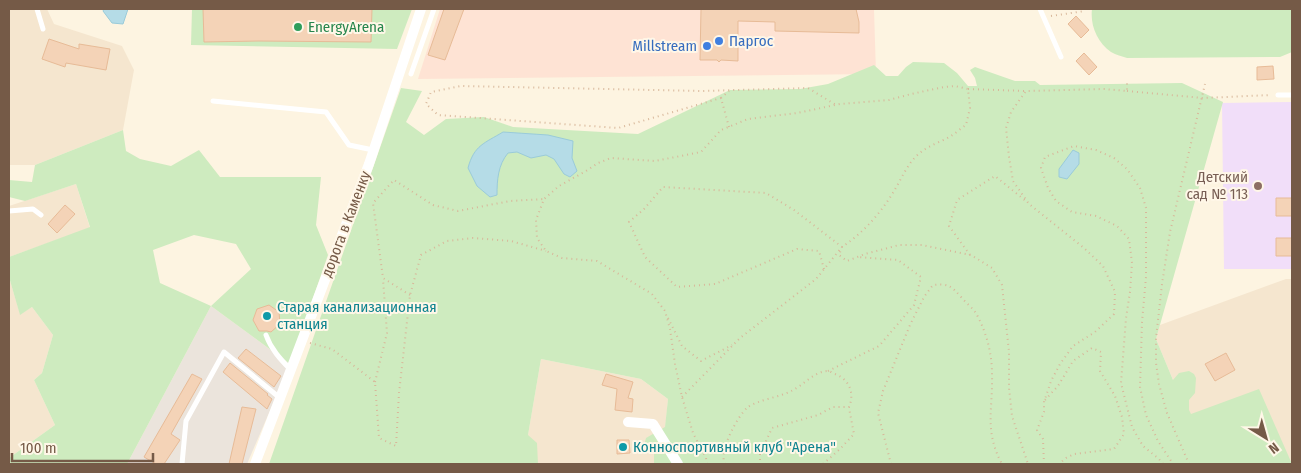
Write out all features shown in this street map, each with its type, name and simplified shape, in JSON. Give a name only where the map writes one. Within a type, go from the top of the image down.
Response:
[{"type":"street","name":"дорога в Каменку","points":[[255,464],[369,164],[421,9]]},
{"type":"street","points":[[628,422],[653,424],[678,464]]},
{"type":"lane","points":[[37,9],[43,29]]},
{"type":"lane","points":[[411,74],[434,9]]},
{"type":"lane","points":[[1040,9],[1061,57]]},
{"type":"lane","points":[[1278,95],[1292,95]]},
{"type":"lane","points":[[213,102],[326,112],[349,145],[373,150]]},
{"type":"lane","points":[[9,210],[33,209],[41,214]]},
{"type":"lane","points":[[266,335],[270,345],[280,359],[291,370]]},
{"type":"lane","points":[[182,464],[186,420],[224,352],[280,399]]},
{"type":"path","points":[[1043,17],[1085,11]]},
{"type":"path","points":[[1127,81],[1127,91]]},
{"type":"path","points":[[1189,464],[1167,413],[1159,384],[1156,363],[1156,338],[1170,232],[1205,84]]},
{"type":"path","points":[[730,90],[721,98],[618,128],[438,115],[426,104],[431,92],[461,86],[702,91],[730,90],[808,88],[836,104]]},
{"type":"path","points":[[546,251],[537,238],[536,220],[544,199],[560,186],[598,163],[611,158],[654,161],[701,152],[721,130],[748,119],[797,113],[836,104],[889,100],[910,94],[955,86],[968,89],[1026,91],[1104,89],[1202,98],[1278,95]]},
{"type":"path","points":[[682,397],[740,338],[816,279],[842,247],[866,228],[886,204],[909,165],[920,153],[950,137],[966,124],[970,108],[968,89]]},
{"type":"path","points":[[1026,91],[1011,112],[1006,128],[1008,157],[1013,181],[1029,204]]},
{"type":"path","points":[[721,98],[729,127]]},
{"type":"path","points":[[1163,464],[1143,446],[1132,427],[1121,383],[1132,273],[1129,239],[1117,226],[1096,216],[1072,212],[1056,201],[1048,188],[1041,168],[1045,157],[1074,146],[1096,150],[1114,158],[1127,169],[1140,188],[1146,208],[1146,277],[1142,322],[1140,387],[1146,415],[1158,441],[1172,464]]},
{"type":"path","points":[[970,255],[948,226],[957,200],[995,176],[1084,248],[1103,266],[1115,292],[1114,314],[1095,332],[1073,346],[1051,381],[1044,402],[1044,412],[1037,430],[1043,439],[1044,464]]},
{"type":"path","points":[[544,199],[510,201],[458,211],[433,205],[394,180],[373,203],[383,278],[386,333],[375,382],[379,438],[396,446],[399,394],[410,295],[421,256],[448,241],[473,238],[511,240],[562,258],[597,261],[652,294],[664,311],[682,346],[701,361],[734,344]]},
{"type":"path","points":[[824,269],[819,251],[797,249],[715,284],[677,287],[645,257],[629,222],[644,209],[663,187],[766,193],[794,210],[842,247]]},
{"type":"path","points":[[842,247],[839,255],[847,261],[898,245],[922,245],[970,255],[992,268],[1002,285],[1009,352],[1009,388],[1012,416],[1028,464]]},
{"type":"path","points":[[723,464],[724,448],[738,419],[749,406],[791,392],[814,375],[828,371],[879,346],[914,305],[922,277],[898,260],[856,257]]},
{"type":"path","points":[[383,278],[410,295]]},
{"type":"path","points":[[891,464],[878,413],[883,391],[910,325],[924,298],[933,286],[944,284],[954,289],[977,314],[990,350],[992,375],[991,437],[1002,464]]},
{"type":"path","points":[[664,311],[670,329],[674,364],[692,433],[706,458],[707,464]]},
{"type":"path","points":[[302,341],[332,349],[375,382]]},
{"type":"path","points":[[1044,402],[1058,386],[1073,361],[1092,348],[1101,352],[1100,371],[1115,396],[1122,417],[1124,434],[1114,449],[1074,454],[1059,464]]},
{"type":"path","points":[[823,464],[840,450],[854,434],[849,407],[852,400],[850,385],[840,376],[828,371]]},
{"type":"path","points":[[760,464],[760,454],[772,428],[818,415],[833,407],[849,407]]},
{"type":"shaded area","points":[[9,9],[47,9],[54,24],[122,46],[134,70],[123,130],[35,165],[9,165]]},
{"type":"shaded area","points":[[440,9],[874,9],[876,74],[418,79]]},
{"type":"shaded area","name":"Детский сад № 113","points":[[1292,102],[1292,269],[1224,269],[1222,103]]},
{"type":"shaded area","points":[[76,184],[90,228],[9,257],[9,206]]},
{"type":"shaded area","points":[[9,277],[20,314],[32,307],[53,335],[42,373],[34,380],[55,425],[9,458]]},
{"type":"shaded area","points":[[1286,279],[1292,279],[1292,464],[1208,464],[1156,339],[1160,325]]},
{"type":"shaded area","points":[[211,306],[290,364],[247,464],[127,464]]},
{"type":"shaded area","points":[[541,359],[641,379],[668,399],[665,431],[677,464],[523,464]]},
{"type":"green space","name":"EnergyArena","points":[[192,9],[412,9],[397,49],[191,45]]},
{"type":"green space","points":[[1092,9],[1292,9],[1292,52],[1280,57],[1127,58],[1111,52],[1098,38],[1093,27]]},
{"type":"green space","points":[[913,62],[944,63],[957,73],[968,86],[977,86],[970,70],[975,67],[1015,81],[1035,81],[1040,85],[1182,83],[1223,102],[1156,339],[1173,380],[1179,373],[1189,371],[1196,378],[1195,393],[1189,400],[1191,414],[1259,389],[1292,464],[654,464],[654,451],[643,449],[646,438],[665,427],[668,399],[641,379],[541,359],[528,435],[537,443],[538,464],[269,464],[401,88],[422,91],[406,122],[424,135],[446,119],[484,117],[513,127],[638,134],[730,90],[800,89],[828,84],[874,65],[886,76],[898,76]]},
{"type":"green space","points":[[123,130],[126,151],[140,159],[171,166],[199,150],[220,177],[321,177],[316,225],[328,255],[290,364],[211,306],[127,464],[9,464],[9,458],[55,425],[34,380],[42,373],[53,335],[32,307],[20,315],[9,277],[9,257],[90,227],[76,184],[25,201],[9,197],[9,180],[32,182],[35,165]],"holes":[[[194,235],[236,244],[251,269],[211,306],[160,283],[153,250]]]},
{"type":"water","points":[[104,9],[128,9],[123,24],[112,23],[103,11]]},
{"type":"water","points":[[503,132],[548,135],[573,141],[572,158],[577,171],[570,177],[564,174],[554,159],[546,155],[531,158],[517,152],[508,153],[500,168],[497,195],[490,197],[477,186],[468,168],[470,160],[477,149]]},
{"type":"water","points":[[1073,150],[1079,153],[1079,164],[1067,179],[1059,177],[1059,169]]},
{"type":"building","name":"EnergyArena","points":[[203,9],[372,9],[371,42],[204,42]]},
{"type":"building","points":[[444,9],[464,9],[445,60],[428,55]]},
{"type":"building","points":[[701,9],[856,9],[859,33],[775,31],[775,22],[738,21],[738,61],[700,60]]},
{"type":"building","points":[[1076,16],[1089,30],[1081,38],[1068,24]]},
{"type":"building","points":[[49,39],[79,49],[79,44],[110,49],[106,70],[66,63],[65,67],[42,59]]},
{"type":"building","points":[[1084,53],[1097,67],[1089,75],[1076,61]]},
{"type":"building","points":[[1273,66],[1274,79],[1257,80],[1257,67]]},
{"type":"building","points":[[1276,198],[1292,198],[1292,216],[1276,216]]},
{"type":"building","points":[[65,205],[75,214],[57,233],[48,224]]},
{"type":"building","points":[[1276,238],[1292,238],[1292,256],[1276,256]]},
{"type":"building","name":"Старая канализационная станция","points":[[269,305],[279,312],[280,324],[271,332],[259,331],[253,320],[257,309]]},
{"type":"building","points":[[246,349],[281,376],[274,387],[238,358]]},
{"type":"building","points":[[1226,353],[1235,370],[1215,381],[1205,364]]},
{"type":"building","points":[[230,363],[268,394],[272,399],[267,409],[223,372]]},
{"type":"building","points":[[192,374],[202,379],[171,434],[180,440],[164,464],[156,464],[144,457]]},
{"type":"building","points":[[606,374],[633,382],[628,398],[633,399],[632,412],[615,410],[617,389],[602,385]]},
{"type":"building","points":[[242,407],[256,409],[242,464],[229,464]]},
{"type":"building","name":"Конноспортивный клуб \"Арена\"","points":[[617,440],[629,440],[630,453],[617,454]]},
{"type":"place","name":"EnergyArena","points":[[298,27]]},
{"type":"place","name":"Паргос","points":[[719,41]]},
{"type":"place","name":"Millstream","points":[[707,46]]},
{"type":"place","name":"Детский сад № 113","points":[[1258,186]]},
{"type":"place","name":"Старая канализационная станция","points":[[267,316]]},
{"type":"place","name":"Конноспортивный клуб \"Арена\"","points":[[623,447]]}]
